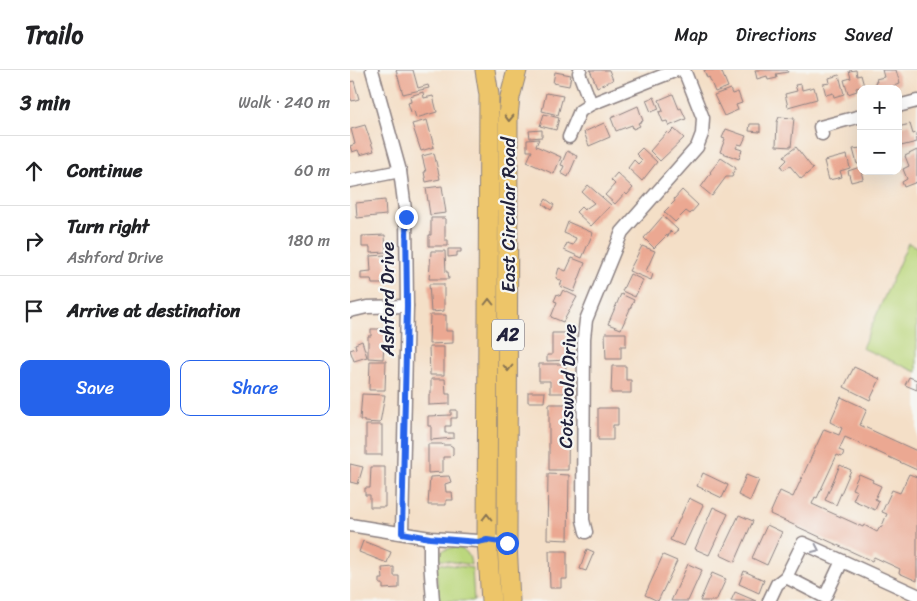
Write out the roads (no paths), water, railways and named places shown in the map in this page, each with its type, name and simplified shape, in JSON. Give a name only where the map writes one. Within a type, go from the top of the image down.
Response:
[{"type":"highway","name":"East Circular Road","points":[[485,70],[489,95],[487,540],[491,601]]},
{"type":"highway","name":"East Circular Road","points":[[510,601],[507,543],[508,118],[510,97],[517,70]]},
{"type":"street","name":"Ashford Drive","points":[[372,70],[400,171],[406,217],[407,306],[402,533]]},
{"type":"street","points":[[580,70],[579,73],[591,104]]},
{"type":"street","points":[[568,138],[580,111],[591,104],[677,70]]},
{"type":"street","name":"Cotswold Drive","points":[[586,532],[584,520],[584,338],[586,320],[622,232],[686,161],[700,141],[703,118],[684,70]]},
{"type":"street","points":[[902,105],[917,101]]},
{"type":"street","points":[[822,134],[820,127],[857,117]]},
{"type":"street","points":[[350,180],[400,171]]},
{"type":"street","points":[[350,311],[367,307],[407,306]]},
{"type":"street","points":[[350,525],[430,538],[478,542],[487,540],[507,543]]},
{"type":"street","points":[[430,538],[433,601]]},
{"type":"street","points":[[769,601],[777,584],[786,577],[803,543],[917,595]]},
{"type":"street","points":[[786,577],[825,597],[842,561]]}]
